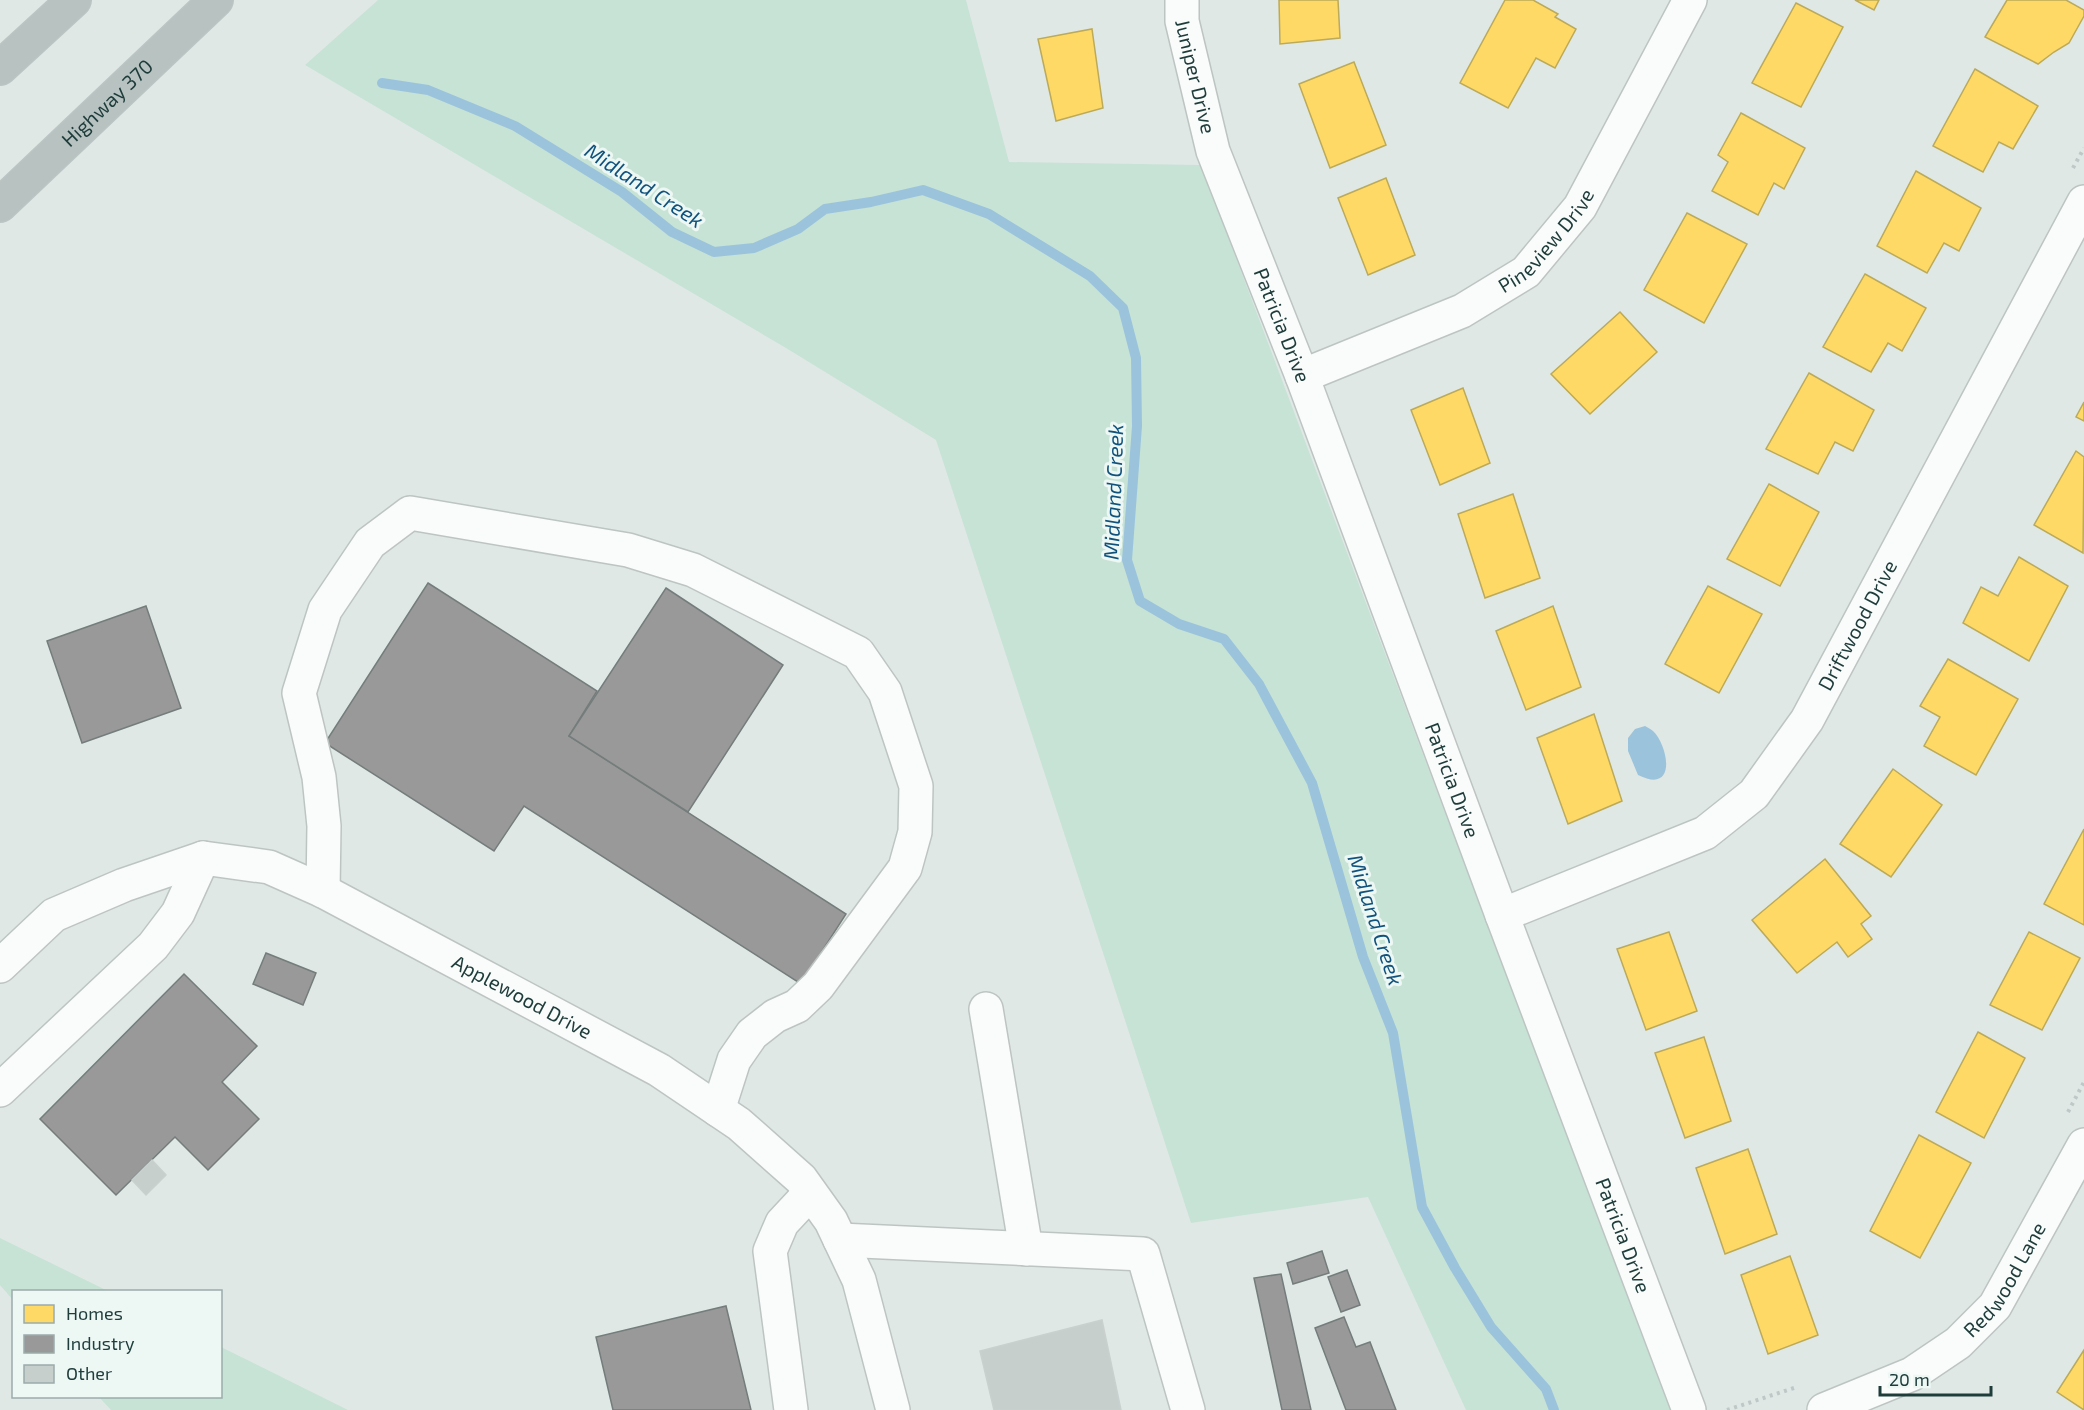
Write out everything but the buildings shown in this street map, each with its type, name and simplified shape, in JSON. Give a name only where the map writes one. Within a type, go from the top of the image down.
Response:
[{"type":"highway","points":[[0,68],[74,0]]},
{"type":"highway","name":"Highway 370","points":[[0,205],[216,0]]},
{"type":"street","name":"Juniper Drive","points":[[1182,0],[1182,21],[1213,151]]},
{"type":"street","name":"Pineview Drive","points":[[1302,376],[1462,312],[1526,272],[1580,207],[1690,0]]},
{"type":"street","name":"Patricia Drive","points":[[1213,151],[1302,376],[1689,1410]]},
{"type":"street","name":"Driftwood Drive","points":[[1502,915],[1705,832],[1754,794],[1808,720],[2084,202]]},
{"type":"street","points":[[323,891],[324,826],[319,777],[299,693],[325,610],[370,543],[410,513],[628,550],[693,570],[858,653],[885,692],[916,786],[915,832],[905,868],[818,986],[797,1006],[775,1016],[752,1034],[734,1060],[718,1110]]},
{"type":"street","name":"Applewood Drive","points":[[0,966],[54,915],[124,885],[203,858],[269,867],[323,891],[659,1070],[739,1124],[801,1179],[831,1221],[859,1280],[893,1410]]},
{"type":"street","points":[[0,1090],[153,946],[178,913],[203,858]]},
{"type":"street","points":[[986,1009],[1026,1249]]},
{"type":"street","name":"Redwood Lane","points":[[1814,1397],[1912,1374],[1958,1343],[1995,1306],[2073,1133]]},
{"type":"street","points":[[791,1410],[770,1251],[782,1223],[810,1193]]},
{"type":"street","points":[[840,1240],[1143,1254],[1188,1410]]},
{"type":"path","points":[[2073,169],[2084,148]]},
{"type":"path","points":[[2073,1133],[2084,1082]]},
{"type":"path","points":[[1727,1410],[1814,1397]]},
{"type":"green space","points":[[378,0],[966,0],[1009,162],[1201,165],[1670,1410],[1466,1410],[1368,1197],[1191,1223],[936,440],[786,348],[305,65]]},
{"type":"green space","points":[[0,1238],[106,1290],[12,1290],[12,1299],[0,1285]]},
{"type":"green space","points":[[222,1347],[348,1410],[111,1410],[100,1398],[222,1398]]},
{"type":"water","points":[[1645,726],[1652,730],[1663,747],[1666,766],[1664,774],[1659,779],[1638,775],[1628,751],[1628,738],[1635,729]]},
{"type":"waterway","name":"Midland Creek","points":[[382,83],[428,90],[515,126],[622,192],[672,232],[714,252],[754,248],[798,229],[825,209],[871,202],[923,190],[989,214],[1090,276],[1123,308],[1136,358],[1137,426],[1127,560],[1140,601],[1179,624],[1224,639],[1259,684],[1312,783],[1363,957],[1393,1033],[1422,1207],[1491,1327],[1546,1389],[1554,1410]]}]
